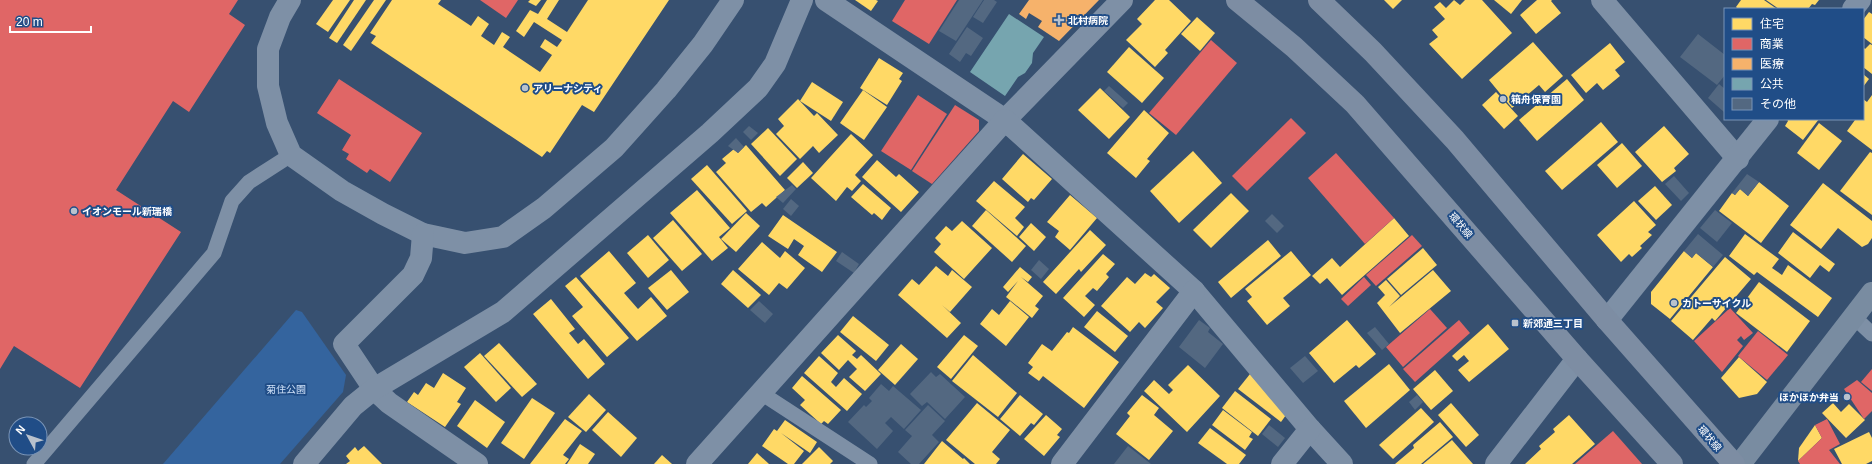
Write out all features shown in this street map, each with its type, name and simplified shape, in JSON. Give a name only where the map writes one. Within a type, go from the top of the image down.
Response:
[{"type":"main road","name":"環状線","points":[[1237,0],[1294,47],[1356,104],[1577,359],[1672,464]]},
{"type":"main road","name":"環状線","points":[[1319,0],[1373,52],[1455,140],[1607,320],[1734,464]]},
{"type":"street","points":[[290,0],[280,17],[268,49],[268,86],[277,123],[291,155],[342,191],[423,234],[465,244],[503,237],[544,208],[576,182],[619,142],[666,90],[703,44],[733,0]]},
{"type":"street","points":[[304,464],[353,406],[374,389],[502,312],[710,133],[758,88],[775,64],[802,0]]},
{"type":"street","points":[[826,0],[1005,120],[1194,291],[1310,429],[1342,464]]},
{"type":"street","points":[[697,464],[1005,120],[1122,0]]},
{"type":"street","points":[[1602,0],[1738,159]]},
{"type":"street","points":[[1854,8],[1860,0]]},
{"type":"street","points":[[1607,320],[1738,159],[1767,120]]},
{"type":"street","points":[[423,234],[421,258],[413,274],[344,344],[374,389],[389,403],[477,464]]},
{"type":"street","points":[[1062,464],[1194,291]]},
{"type":"street","points":[[1740,464],[1872,293]]},
{"type":"street","points":[[1496,464],[1577,359]]},
{"type":"street","points":[[1282,464],[1310,429]]},
{"type":"lane","points":[[34,464],[214,253],[232,201],[249,182],[291,155]]},
{"type":"lane","points":[[1854,317],[1872,334]]},
{"type":"lane","points":[[761,393],[870,464]]},
{"type":"green space","name":"菊住公園","points":[[296,310],[302,312],[346,375],[343,392],[280,464],[163,464]]},
{"type":"building: 住宅","points":[[333,0],[350,0],[328,32],[316,24]]},
{"type":"building: 住宅","points":[[354,0],[366,0],[337,43],[329,38]]},
{"type":"building: 住宅","points":[[374,0],[386,0],[351,51],[343,45]]},
{"type":"building: 住宅","name":"アリーナシティ","points":[[392,0],[441,0],[438,4],[471,26],[478,16],[489,24],[481,36],[494,45],[502,32],[510,37],[503,47],[540,72],[552,55],[540,47],[545,39],[557,47],[562,40],[534,22],[524,37],[516,31],[530,10],[538,14],[547,0],[559,0],[547,19],[567,32],[588,0],[669,0],[594,112],[582,105],[550,153],[547,151],[542,157],[371,43],[376,36],[370,33]]},
{"type":"building: 住宅","points":[[530,0],[541,0],[536,6],[528,2]]},
{"type":"building: 住宅","points":[[855,0],[876,0],[878,1],[871,11]]},
{"type":"building: 住宅","points":[[1155,0],[1169,0],[1191,21],[1165,50],[1168,53],[1155,67],[1126,40],[1142,24],[1137,19]]},
{"type":"building: 住宅","points":[[1384,0],[1402,0],[1393,9]]},
{"type":"building: 住宅","points":[[1454,0],[1460,5],[1465,0],[1482,0],[1512,33],[1462,79],[1429,44],[1438,37],[1432,30],[1445,19],[1434,7],[1440,2],[1446,8]]},
{"type":"building: 住宅","points":[[1494,0],[1522,0],[1511,14]]},
{"type":"building: 住宅","points":[[1537,0],[1552,0],[1551,1],[1561,13],[1536,34],[1520,15]]},
{"type":"building: 住宅","points":[[1741,0],[1764,0],[1776,8],[1737,8],[1736,7]]},
{"type":"building: 住宅","points":[[1766,0],[1819,0],[1815,5],[1812,4],[1809,8],[1778,8]]},
{"type":"building: 住宅","points":[[1869,12],[1872,14],[1872,44],[1864,38],[1864,19]]},
{"type":"building: 住宅","points":[[1197,17],[1215,33],[1200,51],[1181,34]]},
{"type":"building: 住宅","points":[[1533,42],[1563,76],[1545,92],[1539,85],[1512,108],[1489,80]]},
{"type":"building: 住宅","points":[[1610,43],[1625,62],[1615,70],[1620,76],[1603,90],[1597,83],[1586,93],[1571,75]]},
{"type":"building: 住宅","points":[[1870,44],[1872,45],[1872,74],[1864,68],[1864,48],[1865,49]]},
{"type":"building: 住宅","points":[[1129,47],[1164,78],[1142,103],[1107,72]]},
{"type":"building: 住宅","points":[[879,58],[903,73],[899,79],[902,81],[887,105],[860,88]]},
{"type":"building: 住宅","points":[[1864,75],[1869,79],[1864,86]]},
{"type":"building: 住宅","points":[[1567,79],[1584,100],[1537,141],[1519,120]]},
{"type":"building: 住宅","points":[[812,82],[843,102],[831,121],[800,101]]},
{"type":"building: 住宅","points":[[1100,88],[1130,117],[1109,139],[1078,110]]},
{"type":"building: 住宅","points":[[863,90],[887,107],[864,140],[840,123]]},
{"type":"building: 住宅","points":[[1496,92],[1518,116],[1504,129],[1482,105]]},
{"type":"building: 住宅","points":[[1872,95],[1872,150],[1847,131],[1855,120],[1864,120],[1864,100],[1867,102]]},
{"type":"building: 住宅","points":[[798,99],[814,116],[817,113],[838,135],[819,153],[813,146],[800,159],[776,134],[784,126],[778,119]]},
{"type":"building: 住宅","points":[[1144,110],[1169,133],[1147,159],[1150,161],[1136,178],[1107,153]]},
{"type":"building: 住宅","points":[[1818,120],[1803,140],[1785,126],[1788,121]]},
{"type":"building: 住宅","points":[[1601,122],[1618,142],[1562,190],[1545,171]]},
{"type":"building: 住宅","points":[[1819,123],[1842,141],[1819,170],[1797,153]]},
{"type":"building: 住宅","points":[[1664,126],[1689,154],[1674,168],[1676,171],[1662,182],[1635,152]]},
{"type":"building: 住宅","points":[[768,128],[797,159],[780,176],[751,144]]},
{"type":"building: 住宅","points":[[851,134],[873,155],[855,175],[861,181],[852,191],[847,187],[836,201],[811,178]]},
{"type":"building: 住宅","points":[[1622,143],[1642,166],[1617,188],[1597,165]]},
{"type":"building: 住宅","points":[[746,145],[785,190],[766,207],[762,203],[751,212],[716,172],[726,163],[722,159],[734,149],[738,153]]},
{"type":"building: 住宅","points":[[1193,151],[1222,183],[1179,223],[1150,191]]},
{"type":"building: 住宅","points":[[1870,152],[1872,153],[1872,215],[1840,191]]},
{"type":"building: 住宅","points":[[1023,154],[1052,179],[1034,200],[1031,198],[1028,202],[1002,179]]},
{"type":"building: 住宅","points":[[877,160],[896,177],[899,174],[919,192],[901,212],[862,177]]},
{"type":"building: 住宅","points":[[803,162],[813,173],[797,188],[787,178]]},
{"type":"building: 住宅","points":[[707,165],[747,211],[732,224],[691,179]]},
{"type":"building: 住宅","points":[[994,181],[1025,207],[1015,218],[1024,227],[1017,236],[976,201]]},
{"type":"building: 住宅","points":[[1759,182],[1789,206],[1761,243],[1719,211],[1732,193],[1735,195],[1740,189],[1748,196]]},
{"type":"building: 住宅","points":[[1823,183],[1872,221],[1872,238],[1868,244],[1862,247],[1838,228],[1821,249],[1790,225]]},
{"type":"building: 住宅","points":[[863,184],[891,208],[882,220],[874,213],[872,215],[851,197]]},
{"type":"building: 住宅","points":[[1655,186],[1672,205],[1656,220],[1638,201]]},
{"type":"building: 住宅","points":[[697,190],[730,228],[719,237],[728,248],[712,261],[670,213]]},
{"type":"building: 住宅","points":[[1231,193],[1249,211],[1211,248],[1193,230]]},
{"type":"building: 住宅","points":[[1070,195],[1097,218],[1070,250],[1055,237],[1059,231],[1047,222]]},
{"type":"building: 住宅","points":[[1634,201],[1656,225],[1648,232],[1652,235],[1640,246],[1642,248],[1632,257],[1629,254],[1621,262],[1597,235]]},
{"type":"building: 住宅","points":[[986,210],[1026,246],[1012,262],[972,226]]},
{"type":"building: 住宅","points":[[746,213],[760,226],[736,252],[721,239]]},
{"type":"building: 住宅","points":[[783,215],[837,252],[822,272],[798,255],[804,246],[794,239],[788,249],[768,236]]},
{"type":"building: 住宅","points":[[1394,218],[1409,236],[1342,295],[1327,278],[1320,284],[1312,276],[1332,258],[1340,267]]},
{"type":"building: 住宅","points":[[673,220],[702,254],[682,271],[653,238]]},
{"type":"building: 住宅","points":[[962,221],[992,248],[964,279],[934,252],[941,244],[935,238],[946,226],[952,231]]},
{"type":"building: 住宅","points":[[1031,223],[1046,237],[1034,251],[1019,237]]},
{"type":"building: 住宅","points":[[1090,230],[1106,245],[1081,272],[1079,269],[1056,294],[1043,282]]},
{"type":"building: 住宅","points":[[1793,232],[1835,264],[1829,272],[1820,265],[1810,278],[1778,253]]},
{"type":"building: 住宅","points":[[1745,234],[1779,259],[1772,268],[1782,275],[1788,265],[1832,298],[1818,317],[1757,272],[1754,275],[1729,256]]},
{"type":"building: 住宅","points":[[648,235],[669,260],[648,278],[627,253]]},
{"type":"building: 住宅","points":[[1268,240],[1281,256],[1231,298],[1218,282]]},
{"type":"building: 住宅","points":[[762,242],[780,258],[785,251],[805,268],[787,289],[779,283],[769,295],[738,269]]},
{"type":"building: 住宅","points":[[1423,248],[1437,265],[1401,295],[1387,279]]},
{"type":"building: 住宅","points":[[609,251],[636,283],[624,293],[638,309],[651,297],[667,316],[637,341],[580,276]]},
{"type":"building: 住宅","points":[[1291,251],[1311,275],[1283,298],[1290,306],[1267,325],[1247,301],[1252,297],[1245,289]]},
{"type":"building: 住宅","points":[[1684,251],[1692,258],[1696,253],[1713,267],[1670,319],[1651,304],[1651,292]]},
{"type":"building: 住宅","points":[[1103,254],[1115,264],[1106,274],[1109,277],[1097,291],[1093,288],[1085,296],[1095,305],[1084,317],[1063,298]]},
{"type":"building: 住宅","points":[[1725,257],[1751,279],[1715,321],[1712,318],[1693,340],[1671,321]]},
{"type":"building: 住宅","points":[[936,266],[948,276],[952,270],[972,287],[950,312],[942,305],[961,323],[947,338],[898,295],[912,279],[919,285]]},
{"type":"building: 住宅","points":[[1020,267],[1032,277],[1028,282],[1021,277],[1043,296],[1035,306],[1039,309],[1032,318],[1006,297],[1018,281],[1008,292],[1003,287]]},
{"type":"building: 住宅","points":[[671,270],[689,292],[667,310],[648,288]]},
{"type":"building: 住宅","points":[[733,270],[761,295],[748,308],[721,284]]},
{"type":"building: 住宅","points":[[1433,270],[1451,291],[1400,333],[1377,303],[1385,295],[1378,287],[1386,280],[1400,296],[1389,307]]},
{"type":"building: 住宅","points":[[1145,273],[1151,277],[1154,274],[1170,288],[1156,302],[1163,308],[1145,328],[1139,322],[1130,332],[1101,306],[1127,277],[1135,284]]},
{"type":"building: 住宅","points":[[576,277],[629,338],[607,357],[572,316],[583,307],[565,286]]},
{"type":"building: 住宅","points":[[1759,282],[1810,321],[1787,352],[1736,313]]},
{"type":"building: 住宅","points":[[551,299],[575,329],[569,333],[578,344],[584,339],[605,364],[588,379],[533,314]]},
{"type":"building: 住宅","points":[[1010,301],[1029,317],[1006,346],[980,324],[992,309],[999,315]]},
{"type":"building: 住宅","points":[[1097,311],[1128,336],[1115,352],[1084,327]]},
{"type":"building: 住宅","points":[[853,316],[889,345],[876,361],[840,332]]},
{"type":"building: 住宅","points":[[1347,320],[1376,354],[1359,368],[1356,365],[1334,383],[1309,353]]},
{"type":"building: 住宅","points":[[1488,324],[1509,349],[1469,382],[1458,370],[1469,361],[1464,355],[1457,361],[1452,356]]},
{"type":"building: 住宅","points":[[1073,327],[1119,362],[1084,408],[1043,376],[1039,381],[1028,373],[1033,367],[1028,363],[1042,344],[1052,351],[1067,332],[1069,333]]},
{"type":"building: 住宅","points":[[838,335],[856,351],[852,355],[857,359],[861,355],[881,374],[865,391],[849,377],[857,369],[848,360],[839,370],[821,353]]},
{"type":"building: 住宅","points":[[964,335],[978,346],[951,379],[937,367]]},
{"type":"building: 住宅","points":[[499,343],[537,384],[522,397],[484,356]]},
{"type":"building: 住宅","points":[[901,344],[918,359],[895,385],[878,370]]},
{"type":"building: 住宅","points":[[480,353],[511,388],[496,402],[464,367]]},
{"type":"building: 住宅","points":[[973,355],[1017,393],[998,417],[952,381]]},
{"type":"building: 住宅","points":[[819,356],[838,373],[831,382],[836,387],[844,378],[862,394],[847,411],[804,373]]},
{"type":"building: 住宅","points":[[1739,357],[1767,382],[1757,394],[1739,398],[1721,378]]},
{"type":"building: 住宅","points":[[1389,364],[1410,390],[1366,428],[1344,401]]},
{"type":"building: 住宅","points":[[1188,365],[1220,396],[1187,432],[1144,391],[1154,380],[1169,394],[1173,390],[1168,385]]},
{"type":"building: 住宅","points":[[1435,370],[1453,391],[1431,410],[1413,389]]},
{"type":"building: 住宅","points":[[443,373],[466,388],[457,402],[461,404],[445,427],[407,402],[414,392],[418,395],[426,383],[434,388]]},
{"type":"building: 住宅","points":[[1250,374],[1286,415],[1281,422],[1238,389]]},
{"type":"building: 住宅","points":[[802,376],[841,410],[828,424],[824,421],[821,424],[800,405],[805,400],[792,388]]},
{"type":"building: 住宅","points":[[1235,391],[1271,419],[1258,436],[1222,408]]},
{"type":"building: 住宅","points":[[589,394],[606,410],[586,432],[568,417]]},
{"type":"building: 住宅","points":[[1020,395],[1043,414],[1034,425],[1031,423],[1020,436],[1000,419]]},
{"type":"building: 住宅","points":[[1142,395],[1159,408],[1154,415],[1173,431],[1149,460],[1116,434],[1130,416],[1127,413]]},
{"type":"building: 住宅","points":[[532,398],[555,413],[524,459],[501,443]]},
{"type":"building: 住宅","points":[[475,400],[505,422],[487,448],[457,426]]},
{"type":"building: 住宅","points":[[977,403],[1010,430],[992,452],[1000,459],[996,464],[975,464],[946,440]]},
{"type":"building: 住宅","points":[[1451,403],[1479,435],[1466,447],[1438,415]]},
{"type":"building: 住宅","points":[[1833,403],[1841,412],[1849,404],[1865,420],[1846,438],[1822,413]]},
{"type":"building: 住宅","points":[[1421,408],[1434,422],[1393,459],[1379,445]]},
{"type":"building: 住宅","points":[[1223,410],[1252,432],[1249,437],[1253,439],[1245,450],[1212,425]]},
{"type":"building: 住宅","points":[[608,412],[637,438],[621,457],[592,430]]},
{"type":"building: 住宅","points":[[1046,415],[1062,429],[1057,435],[1060,437],[1044,456],[1024,439]]},
{"type":"building: 住宅","points":[[1569,415],[1595,444],[1572,464],[1525,464],[1541,449],[1539,446],[1555,432],[1553,429]]},
{"type":"building: 住宅","points":[[565,419],[582,431],[563,455],[569,459],[565,464],[530,464]]},
{"type":"building: 住宅","points":[[785,420],[817,442],[810,453],[781,433],[804,451],[794,464],[788,464],[762,446],[774,429],[777,431]]},
{"type":"building: 住宅","points":[[1440,422],[1453,437],[1421,464],[1395,464],[1414,448],[1413,445]]},
{"type":"building: 住宅","points":[[1815,425],[1822,438],[1798,461],[1799,448]]},
{"type":"building: 住宅","points":[[1210,428],[1246,455],[1239,464],[1227,464],[1198,443]]},
{"type":"building: 住宅","points":[[1869,432],[1872,438],[1872,461],[1866,464],[1842,464],[1834,449]]},
{"type":"building: 住宅","points":[[1452,440],[1473,464],[1423,464]]},
{"type":"building: 住宅","points":[[942,441],[963,459],[964,458],[970,464],[924,464]]},
{"type":"building: 住宅","points":[[580,444],[595,454],[588,464],[567,464]]},
{"type":"building: 住宅","points":[[364,446],[382,464],[346,464],[350,461],[346,456],[355,447],[358,451]]},
{"type":"building: 住宅","points":[[819,447],[833,461],[830,464],[802,464]]},
{"type":"building: 住宅","points":[[757,453],[769,464],[748,464]]},
{"type":"building: 住宅","points":[[662,455],[672,464],[654,464]]},
{"type":"building: 商業","name":"イオンモール新瑞橋","points":[[0,0],[238,0],[229,14],[245,25],[189,112],[173,101],[116,190],[181,232],[80,388],[14,346],[0,369]]},
{"type":"building: 商業","points":[[480,0],[518,0],[506,18]]},
{"type":"building: 商業","points":[[905,0],[957,0],[929,44],[892,21]]},
{"type":"building: 商業","points":[[1211,40],[1237,63],[1176,135],[1149,113]]},
{"type":"building: 商業","points":[[339,79],[422,133],[390,182],[370,169],[367,173],[346,159],[349,154],[342,150],[351,135],[317,113]]},
{"type":"building: 商業","points":[[918,95],[947,114],[911,170],[881,151]]},
{"type":"building: 商業","points":[[955,105],[979,120],[979,131],[932,184],[912,171]]},
{"type":"building: 商業","points":[[1291,118],[1306,133],[1247,191],[1232,176]]},
{"type":"building: 商業","points":[[1336,153],[1394,218],[1365,244],[1308,178]]},
{"type":"building: 商業","points":[[1412,235],[1422,246],[1376,286],[1366,275]]},
{"type":"building: 商業","points":[[1364,277],[1371,285],[1348,306],[1341,299]]},
{"type":"building: 商業","points":[[1730,308],[1753,333],[1744,340],[1741,336],[1737,340],[1743,346],[1722,372],[1694,341]]},
{"type":"building: 商業","points":[[1430,309],[1447,328],[1403,367],[1386,347]]},
{"type":"building: 商業","points":[[1459,320],[1470,333],[1415,382],[1403,369]]},
{"type":"building: 商業","points":[[1758,331],[1788,355],[1767,380],[1738,356]]},
{"type":"building: 商業","points":[[1872,369],[1872,391],[1861,382]]},
{"type":"building: 商業","points":[[1857,380],[1872,393],[1872,411],[1864,419],[1844,389]]},
{"type":"building: 商業","points":[[1827,419],[1840,444],[1829,450],[1840,464],[1800,464],[1798,461],[1822,438],[1815,425]]},
{"type":"building: 商業","points":[[1613,431],[1642,464],[1575,464],[1598,444]]},
{"type":"building: 医療","name":"北村病院","points":[[1029,0],[1099,0],[1059,41],[1038,27],[1042,21],[1029,13],[1026,19],[1019,14]]},
{"type":"building: 公共","points":[[1009,14],[1044,37],[1033,53],[1032,63],[1025,73],[1018,77],[1005,96],[970,72]]},
{"type":"building: その他","points":[[959,0],[983,0],[956,41],[939,31]]},
{"type":"building: その他","points":[[984,0],[994,0],[997,2],[983,23],[973,17]]},
{"type":"building: その他","points":[[967,27],[983,38],[971,56],[966,53],[960,62],[949,54]]},
{"type":"building: その他","points":[[1698,34],[1724,54],[1724,76],[1717,85],[1680,57]]},
{"type":"building: その他","points":[[1719,84],[1724,88],[1724,112],[1708,98]]},
{"type":"building: その他","points":[[1109,86],[1128,103],[1123,108],[1104,91]]},
{"type":"building: その他","points":[[749,126],[758,133],[751,140],[743,132]]},
{"type":"building: その他","points":[[736,138],[744,147],[738,153],[728,146]]},
{"type":"building: その他","points":[[1747,174],[1759,182],[1748,196],[1740,189],[1735,195],[1732,193]]},
{"type":"building: その他","points":[[1674,176],[1689,193],[1681,201],[1665,184]]},
{"type":"building: その他","points":[[792,185],[796,189],[783,203],[776,197]]},
{"type":"building: その他","points":[[791,199],[799,206],[791,216],[783,209]]},
{"type":"building: その他","points":[[1715,210],[1732,223],[1717,242],[1700,228]]},
{"type":"building: その他","points":[[1272,214],[1284,226],[1277,233],[1265,221]]},
{"type":"building: その他","points":[[1698,234],[1723,255],[1713,267],[1696,253],[1692,258],[1684,251]]},
{"type":"building: その他","points":[[842,252],[859,264],[854,273],[836,261]]},
{"type":"building: その他","points":[[1039,260],[1049,269],[1041,279],[1031,270]]},
{"type":"building: その他","points":[[759,301],[773,314],[765,323],[750,310]]},
{"type":"building: その他","points":[[1199,320],[1210,328],[1208,332],[1223,344],[1205,368],[1179,347]]},
{"type":"building: その他","points":[[1375,327],[1389,344],[1382,350],[1367,333]]},
{"type":"building: その他","points":[[1305,356],[1318,371],[1303,383],[1290,368]]},
{"type":"building: その他","points":[[931,372],[936,377],[940,374],[965,397],[945,419],[927,402],[922,406],[910,394]]},
{"type":"building: その他","points":[[881,384],[889,391],[893,386],[921,410],[904,429],[891,417],[885,423],[893,431],[877,449],[848,422],[864,405],[866,407],[872,401],[869,398]]},
{"type":"building: その他","points":[[1417,395],[1423,402],[1415,410],[1409,402]]},
{"type":"building: その他","points":[[928,405],[945,421],[932,435],[939,442],[919,464],[911,464],[898,452],[912,436],[905,430]]},
{"type":"building: その他","points":[[1269,425],[1285,438],[1278,447],[1262,434]]},
{"type":"building: その他","points":[[1128,446],[1151,464],[1114,464]]},
{"type":"place","name":"北村病院","points":[[1059,20]]},
{"type":"place","name":"アリーナシティ","points":[[525,88]]},
{"type":"place","name":"箱舟保育園","points":[[1503,99]]},
{"type":"place","name":"イオンモール新瑞橋","points":[[74,211]]},
{"type":"place","name":"カトーサイクル","points":[[1674,303]]},
{"type":"place","name":"新郊通三丁目","points":[[1515,323]]},
{"type":"place","name":"ほかほか弁当","points":[[1847,397]]}]
